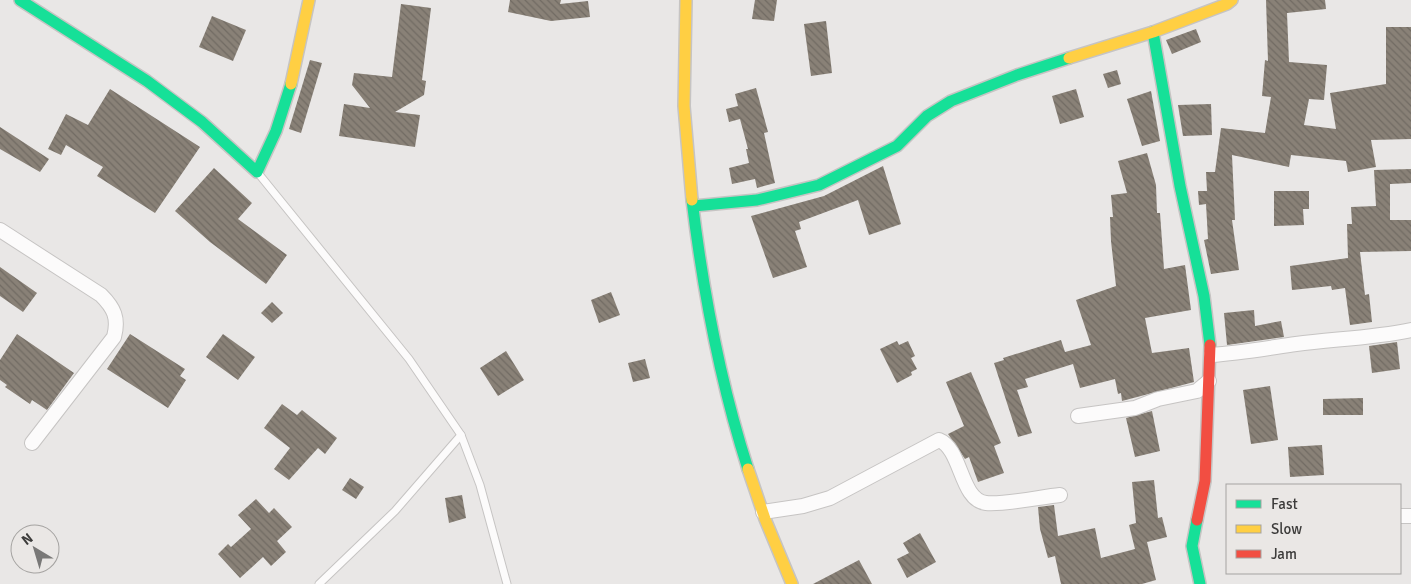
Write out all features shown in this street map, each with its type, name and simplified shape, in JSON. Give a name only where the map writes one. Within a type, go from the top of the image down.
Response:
[{"type":"street","points":[[20,0],[147,81],[202,122],[257,172],[286,106],[309,0]]},
{"type":"street","points":[[686,0],[685,120],[695,234],[710,315],[739,439],[762,512],[792,584]]},
{"type":"street","points":[[694,206],[757,200],[819,185],[897,146],[927,116],[951,101],[1017,75],[1153,32],[1232,0]]},
{"type":"street","points":[[1153,32],[1180,186],[1204,296],[1211,355],[1205,481],[1192,546],[1200,584]]},
{"type":"street","points":[[0,230],[100,295],[112,306],[118,322],[114,337],[32,443]]},
{"type":"street","points":[[1211,355],[1276,349],[1296,344],[1320,343],[1411,330]]},
{"type":"street","points":[[1078,416],[1135,408],[1158,399],[1197,391],[1210,381]]},
{"type":"street","points":[[762,512],[803,506],[830,498],[939,440],[945,442],[950,448],[972,494],[985,503],[1060,495]]},
{"type":"lane","points":[[257,172],[409,359],[461,435],[480,484],[507,584]]},
{"type":"lane","points":[[318,584],[396,511],[461,435]]},
{"type":"building","points":[[510,0],[561,0],[560,4],[588,1],[590,17],[551,21],[508,12]]},
{"type":"building","points":[[755,0],[777,0],[774,21],[752,19]]},
{"type":"building","points":[[1266,0],[1325,0],[1326,9],[1287,13],[1289,62],[1327,65],[1324,100],[1309,99],[1304,125],[1336,129],[1330,93],[1386,84],[1386,27],[1411,27],[1411,139],[1371,140],[1376,167],[1348,172],[1346,161],[1291,155],[1289,167],[1232,155],[1235,220],[1232,220],[1239,270],[1211,274],[1204,240],[1208,239],[1206,204],[1199,205],[1198,191],[1207,191],[1206,172],[1215,172],[1221,128],[1265,133],[1271,97],[1262,96],[1265,60],[1268,61]]},
{"type":"building","points":[[401,4],[431,8],[422,80],[426,81],[424,95],[395,112],[420,115],[415,147],[339,136],[344,104],[370,108],[352,85],[354,73],[392,77]]},
{"type":"building","points":[[212,16],[246,30],[233,61],[199,47]]},
{"type":"building","points":[[826,21],[832,73],[811,76],[804,24]]},
{"type":"building","points":[[1196,29],[1201,42],[1172,54],[1166,40]]},
{"type":"building","points":[[310,60],[322,63],[301,133],[289,129]]},
{"type":"building","points":[[1117,70],[1121,84],[1108,88],[1103,74]]},
{"type":"building","points":[[756,88],[768,132],[764,133],[775,183],[757,188],[755,179],[732,184],[729,168],[749,163],[746,149],[748,149],[740,119],[729,122],[726,109],[738,106],[735,94]]},
{"type":"building","points":[[110,89],[200,147],[155,213],[97,176],[103,167],[66,145],[61,155],[48,149],[66,114],[88,125]]},
{"type":"building","points":[[1076,89],[1084,117],[1060,124],[1052,96]]},
{"type":"building","points":[[1151,91],[1160,141],[1142,146],[1127,99]]},
{"type":"building","points":[[1211,104],[1212,135],[1183,136],[1178,105]]},
{"type":"building","points":[[0,127],[49,159],[40,172],[0,149]]},
{"type":"building","points":[[1147,153],[1156,185],[1157,213],[1160,213],[1164,269],[1185,265],[1191,310],[1145,318],[1152,353],[1189,348],[1194,382],[1122,401],[1121,393],[1118,394],[1115,379],[1080,388],[1073,364],[1025,379],[1028,387],[1017,390],[1032,433],[1018,437],[994,363],[1004,360],[1003,358],[1061,340],[1065,352],[1091,345],[1076,300],[1116,286],[1111,241],[1110,217],[1113,217],[1111,195],[1127,193],[1118,161]]},
{"type":"building","points":[[883,166],[901,224],[869,235],[858,200],[799,222],[801,229],[795,231],[807,267],[773,278],[751,216],[824,196]]},
{"type":"building","points":[[214,168],[252,203],[238,219],[287,255],[266,284],[210,242],[175,211]]},
{"type":"building","points":[[1411,169],[1411,183],[1390,184],[1390,220],[1411,220],[1411,251],[1360,252],[1365,295],[1369,294],[1372,322],[1350,325],[1345,288],[1332,290],[1331,286],[1292,290],[1290,266],[1348,258],[1347,224],[1352,224],[1351,207],[1376,206],[1374,170]]},
{"type":"building","points":[[1274,191],[1309,191],[1309,209],[1303,209],[1304,225],[1274,226]]},
{"type":"building","points":[[0,267],[37,293],[23,312],[0,296]]},
{"type":"building","points":[[611,292],[620,315],[599,323],[591,300]]},
{"type":"building","points":[[272,302],[283,313],[272,323],[261,313]]},
{"type":"building","points":[[1254,310],[1255,326],[1281,321],[1284,337],[1227,345],[1224,313]]},
{"type":"building","points":[[17,334],[74,373],[47,410],[32,400],[30,404],[5,387],[7,385],[0,380],[0,360]]},
{"type":"building","points":[[130,334],[185,369],[180,376],[186,380],[168,408],[107,369]]},
{"type":"building","points":[[223,334],[255,357],[238,380],[206,357]]},
{"type":"building","points":[[897,341],[899,345],[908,341],[915,356],[911,358],[917,369],[911,372],[912,375],[897,383],[880,349]]},
{"type":"building","points":[[1397,342],[1400,369],[1372,373],[1369,346]]},
{"type":"building","points":[[506,351],[524,380],[498,396],[480,368]]},
{"type":"building","points":[[645,359],[650,378],[633,382],[628,363]]},
{"type":"building","points":[[971,372],[1001,443],[994,446],[1004,473],[978,482],[969,457],[965,459],[948,434],[964,426],[946,382]]},
{"type":"building","points":[[1270,386],[1278,440],[1251,444],[1243,390]]},
{"type":"building","points":[[1363,398],[1363,415],[1323,415],[1323,399]]},
{"type":"building","points":[[282,404],[297,415],[302,410],[337,438],[325,454],[318,448],[289,480],[274,469],[290,448],[264,428]]},
{"type":"building","points":[[1152,411],[1160,451],[1135,457],[1126,418]]},
{"type":"building","points":[[1322,445],[1324,475],[1290,477],[1288,447]]},
{"type":"building","points":[[350,478],[364,487],[356,499],[342,490]]},
{"type":"building","points":[[1154,480],[1158,518],[1162,517],[1167,537],[1147,542],[1156,580],[1142,584],[1061,584],[1055,556],[1048,558],[1040,529],[1038,507],[1054,505],[1058,536],[1095,528],[1101,558],[1135,549],[1129,525],[1136,523],[1132,482]]},
{"type":"building","points":[[462,495],[466,518],[449,523],[445,498]]},
{"type":"building","points":[[256,499],[269,513],[274,508],[292,527],[277,541],[286,552],[271,566],[263,557],[240,578],[218,554],[228,544],[231,547],[251,529],[238,515]]},
{"type":"building","points":[[920,533],[936,562],[907,578],[897,559],[909,553],[903,543]]},
{"type":"building","points":[[859,560],[872,584],[813,584]]},
{"type":"traffic: fast","points":[[20,0],[147,81],[202,122],[257,172],[276,131],[291,84]]},
{"type":"traffic: fast","points":[[1153,32],[1180,186],[1204,296],[1210,345]]},
{"type":"traffic: fast","points":[[694,206],[757,200],[819,185],[897,146],[927,116],[951,101],[1017,75],[1069,58]]},
{"type":"traffic: fast","points":[[692,200],[701,268],[721,370],[748,469]]},
{"type":"traffic: fast","points":[[1197,520],[1192,546],[1200,584]]},
{"type":"traffic: slow","points":[[291,84],[309,0]]},
{"type":"traffic: slow","points":[[686,0],[684,106],[692,200]]},
{"type":"traffic: slow","points":[[1069,58],[1153,32],[1227,4],[1232,0]]},
{"type":"traffic: slow","points":[[748,469],[765,519],[792,584]]},
{"type":"traffic: jam","points":[[1197,520],[1205,481],[1210,345]]}]
